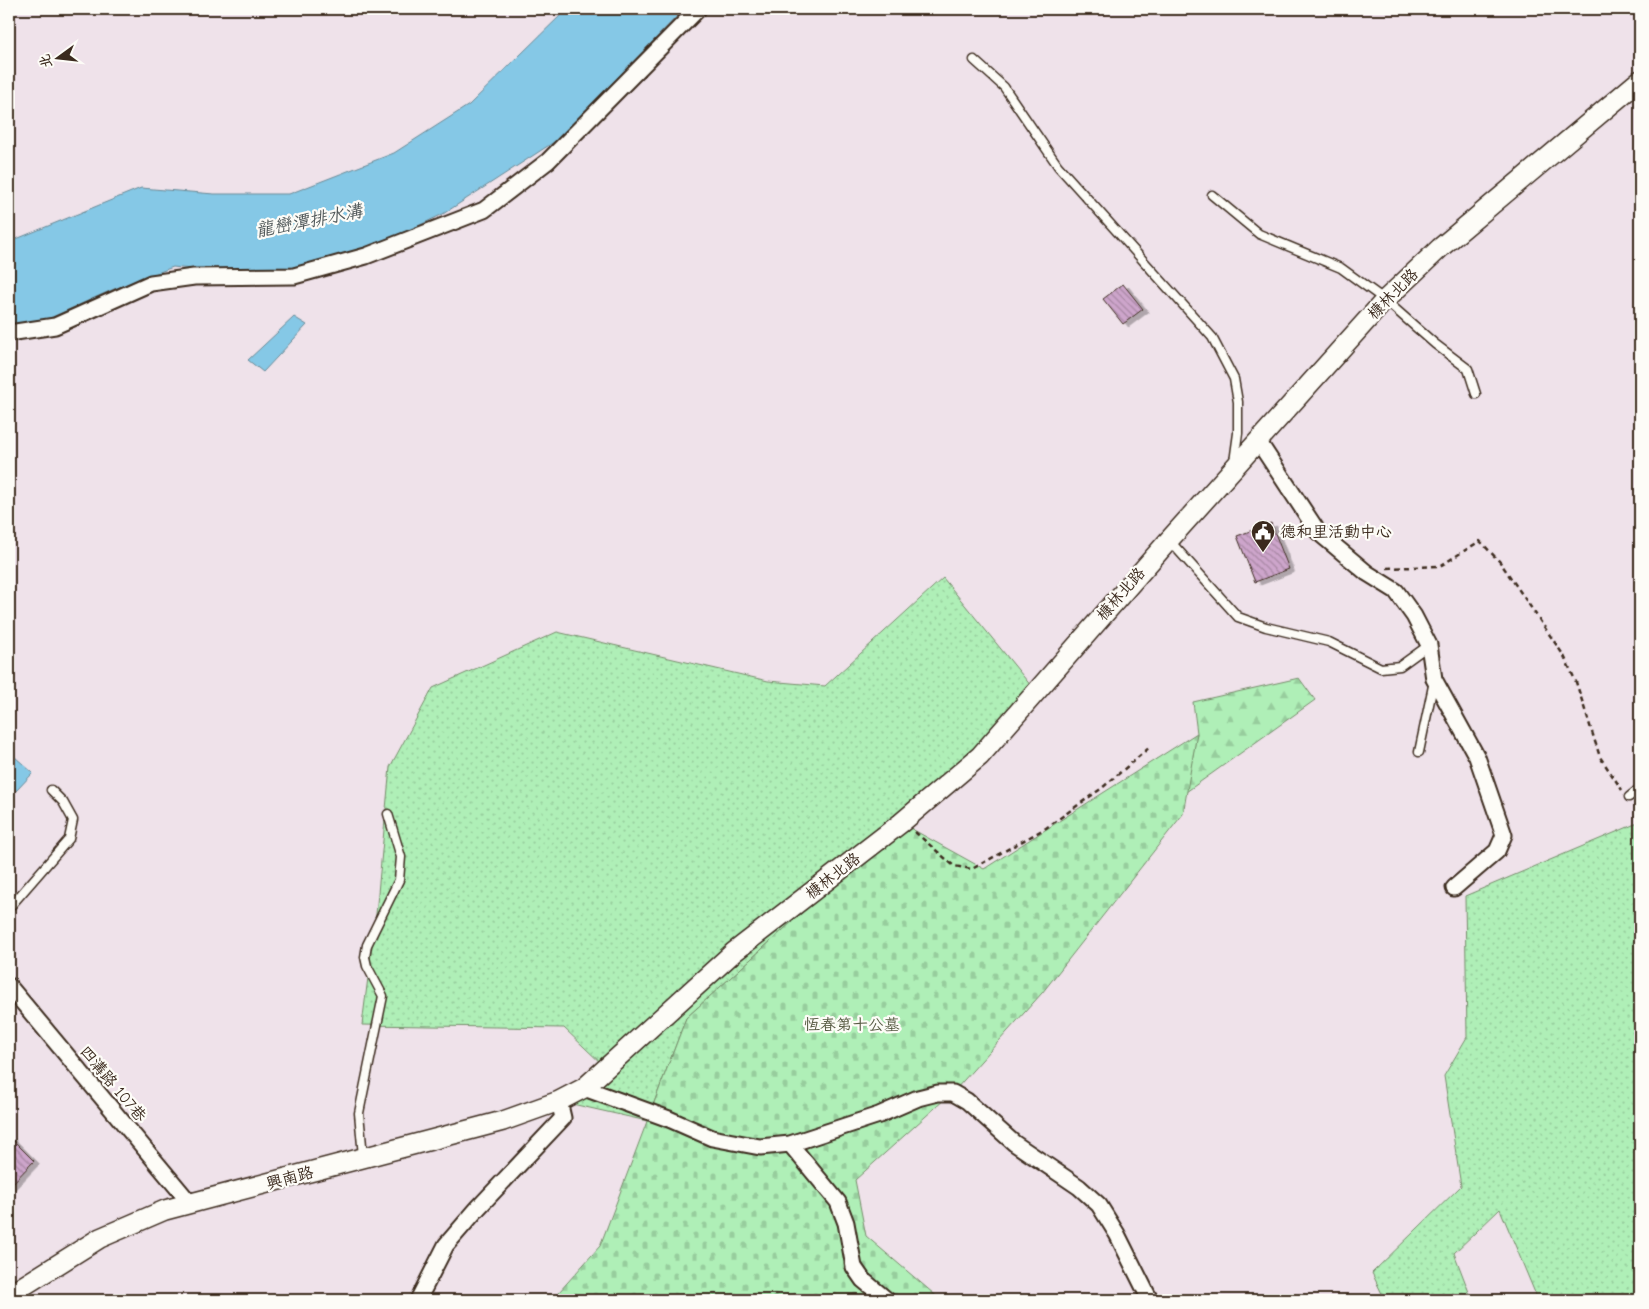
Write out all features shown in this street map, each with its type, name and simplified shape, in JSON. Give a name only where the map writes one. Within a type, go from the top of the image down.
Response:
[{"type":"street","points":[[9,333],[55,326],[152,283],[194,277],[294,276],[366,256],[484,210],[548,161],[698,9]]},
{"type":"street","name":"槺林北路","points":[[584,1088],[734,952],[902,823],[980,756],[1169,540],[1385,300],[1440,248],[1638,87]]},
{"type":"street","points":[[1258,441],[1318,532],[1367,573],[1396,591],[1414,616],[1429,645],[1434,679],[1477,757],[1504,836],[1497,851],[1454,888]]},
{"type":"street","name":"四溝路 107巷","points":[[9,986],[190,1203]]},
{"type":"street","points":[[584,1088],[669,1119],[712,1138],[760,1147],[790,1144],[879,1114],[918,1098],[938,1093],[953,1093],[967,1101],[1014,1143],[1079,1187],[1099,1205],[1117,1234],[1150,1300]]},
{"type":"street","name":"興南路","points":[[9,1296],[100,1238],[165,1210],[503,1121],[560,1101],[584,1088]]},
{"type":"street","points":[[418,1300],[446,1245],[478,1208],[563,1118],[560,1101]]},
{"type":"street","points":[[790,1144],[838,1202],[846,1223],[854,1267],[863,1280],[887,1300]]},
{"type":"lane","points":[[974,60],[1004,87],[1058,166],[1212,337],[1234,379],[1238,402],[1238,433],[1233,469]]},
{"type":"lane","points":[[1212,195],[1259,234],[1341,268],[1385,300],[1435,344],[1468,369],[1476,394]]},
{"type":"lane","points":[[1169,540],[1238,617],[1266,627],[1329,642],[1381,668],[1400,666],[1429,645]]},
{"type":"lane","points":[[1419,752],[1434,679]]},
{"type":"lane","points":[[1629,797],[1640,788]]},
{"type":"lane","points":[[9,908],[69,839],[72,820],[63,802],[51,790]]},
{"type":"lane","points":[[364,1158],[359,1113],[383,996],[367,966],[365,957],[367,946],[399,880],[401,857],[388,814]]},
{"type":"path","points":[[1367,573],[1385,568],[1440,566],[1480,541],[1500,562],[1564,656],[1576,682],[1600,757],[1615,782],[1629,797]]},
{"type":"path","points":[[902,823],[923,837],[954,866],[972,870],[1046,828],[1102,788],[1150,747]]},
{"type":"green space","points":[[943,578],[1036,692],[901,823],[686,1018],[647,1121],[559,1101],[604,1066],[564,1028],[362,1025],[376,914],[390,767],[433,688],[557,632],[768,681],[825,686]]},
{"type":"green space","points":[[1299,678],[1315,700],[1186,792],[1197,733],[1193,702]]},
{"type":"green space","name":"恆春第十公墓","points":[[1197,733],[1183,814],[1042,993],[955,1090],[855,1180],[866,1236],[941,1300],[563,1300],[559,1292],[600,1246],[686,1018],[901,823],[984,869]]},
{"type":"green space","points":[[1640,822],[1640,1300],[1538,1300],[1500,1209],[1454,1253],[1472,1300],[1385,1300],[1372,1273],[1461,1186],[1444,1076],[1467,1037],[1465,896]]},
{"type":"water","name":"龍巒潭排水溝","points":[[567,9],[684,9],[557,140],[443,214],[374,247],[316,265],[272,274],[236,274],[173,267],[114,289],[28,328],[9,328],[9,242],[141,188],[214,194],[289,194],[394,153],[469,105]]},
{"type":"water","points":[[294,317],[307,325],[263,372],[248,360]]},
{"type":"water","points":[[9,757],[15,757],[33,773],[16,791],[9,780]]},
{"type":"building","points":[[1123,284],[1143,309],[1123,324],[1103,299]]},
{"type":"building","name":"德和里活動中心","points":[[1271,523],[1289,569],[1255,582],[1237,536]]},
{"type":"building","points":[[9,1136],[34,1161],[9,1187]]},
{"type":"place","name":"德和里活動中心","points":[[1263,553]]}]
